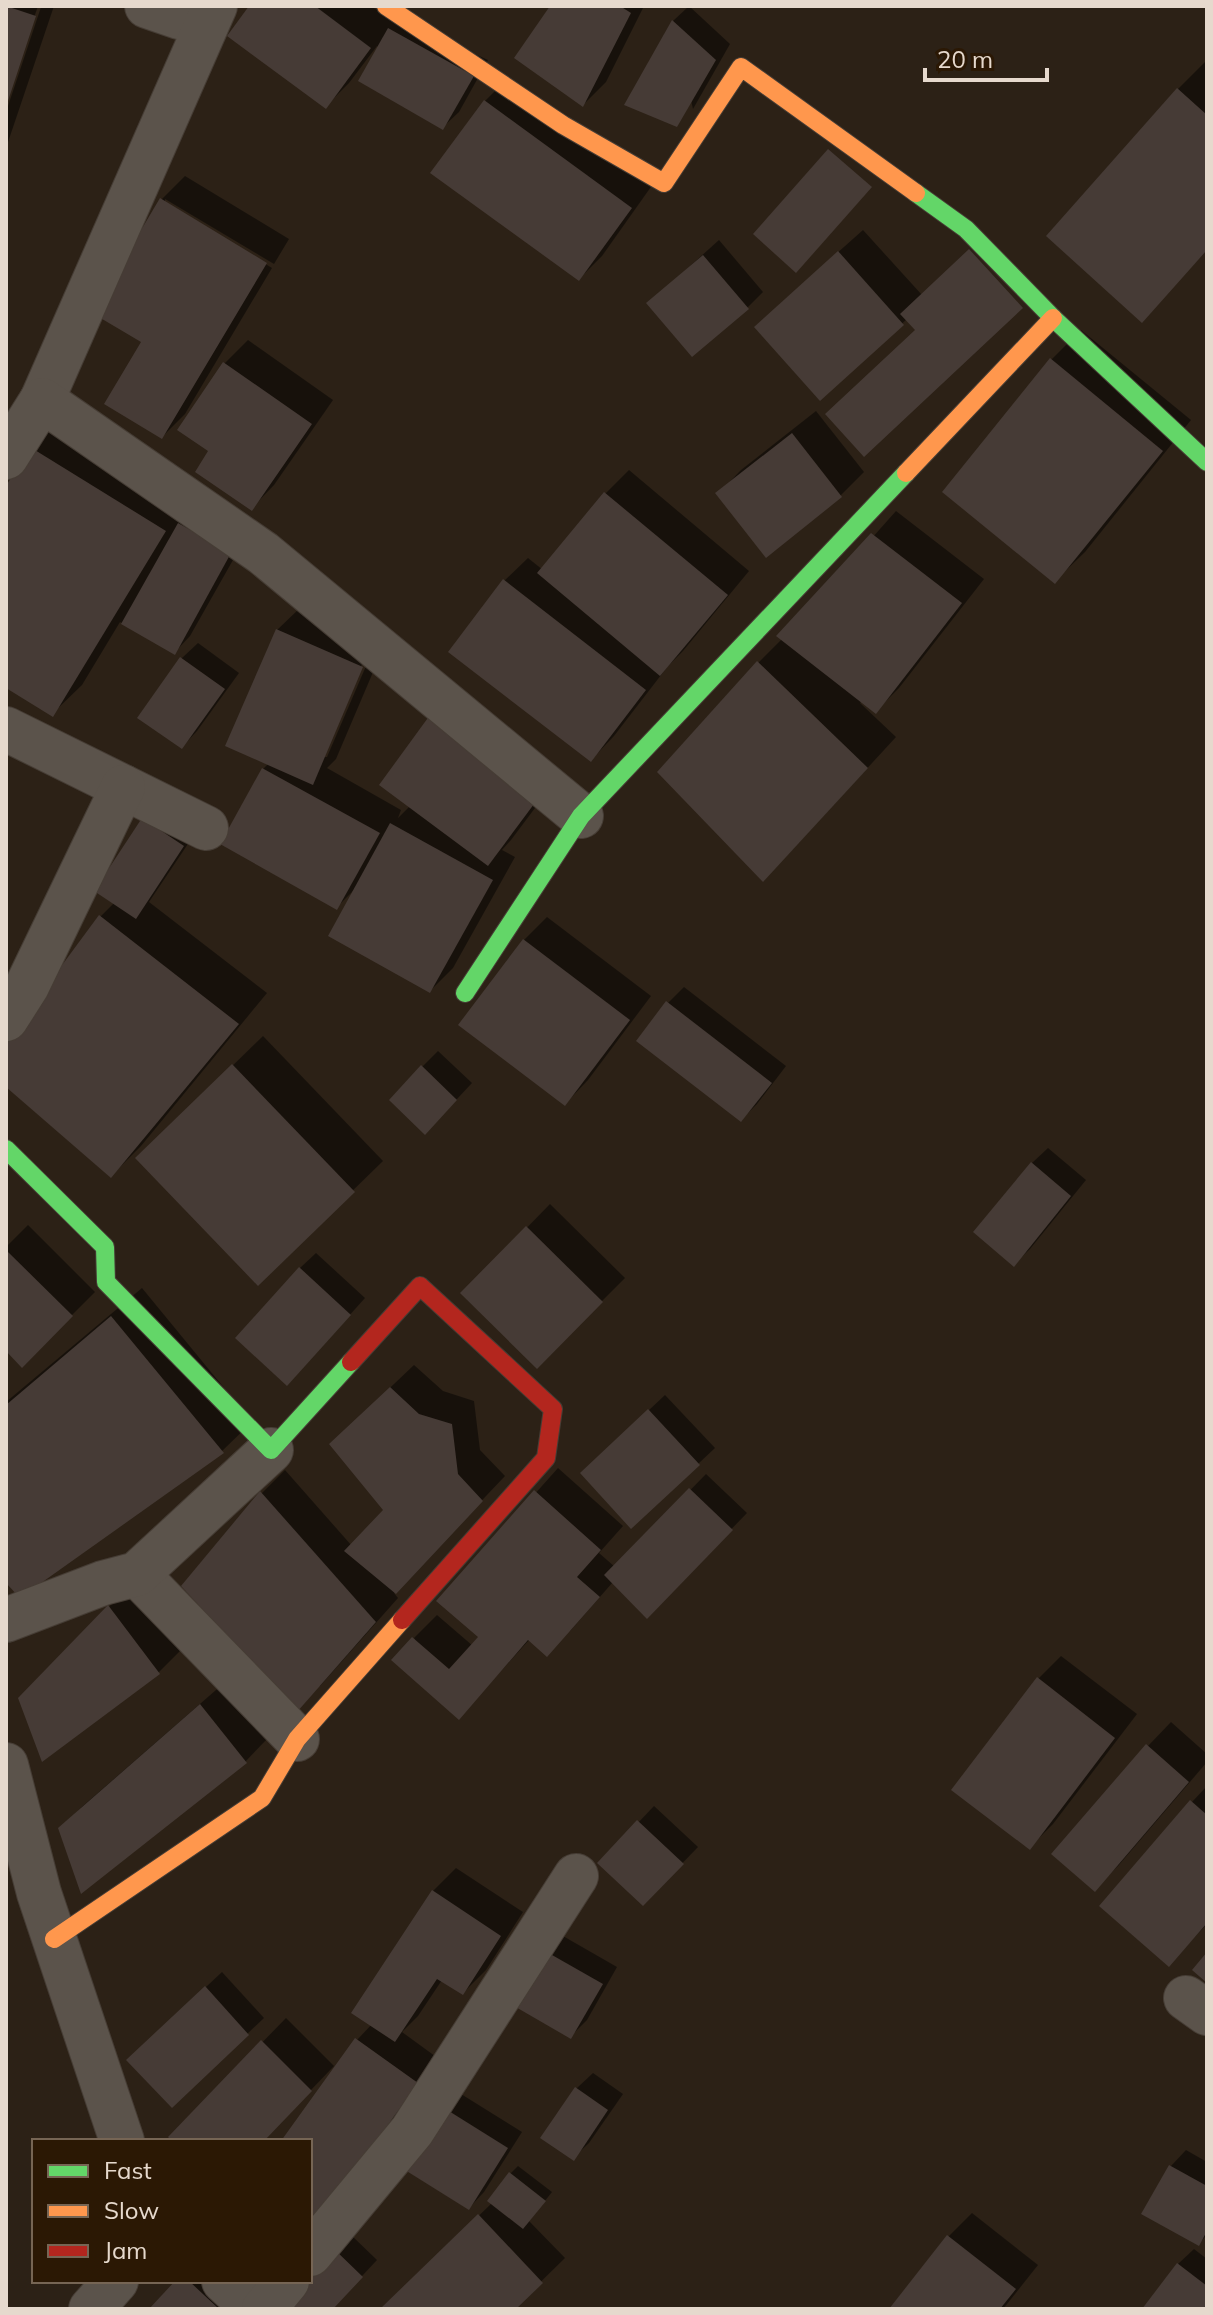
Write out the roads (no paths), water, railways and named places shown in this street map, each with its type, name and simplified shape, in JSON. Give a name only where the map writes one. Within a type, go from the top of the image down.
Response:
[{"type":"street","points":[[147,6],[179,17],[192,6]]},
{"type":"street","points":[[6,457],[42,400],[215,6]]},
{"type":"street","points":[[386,6],[563,125],[664,183],[741,67],[966,229],[1053,318],[1207,462]]},
{"type":"street","points":[[465,993],[581,816],[1053,318]]},
{"type":"street","points":[[42,400],[263,553],[581,816]]},
{"type":"street","points":[[6,729],[206,828]]},
{"type":"street","points":[[6,1019],[27,986],[123,787]]},
{"type":"street","points":[[6,1149],[105,1247],[106,1282],[271,1450]]},
{"type":"street","points":[[6,1620],[103,1583],[137,1574],[271,1450],[420,1286],[553,1409],[546,1458],[297,1739],[262,1798],[54,1939]]},
{"type":"street","points":[[137,1574],[297,1739]]},
{"type":"street","points":[[6,1765],[39,1893],[121,2139]]},
{"type":"street","points":[[312,2252],[412,2131],[576,1876]]},
{"type":"street","points":[[91,2309],[114,2283]]},
{"type":"street","points":[[226,2283],[255,2309]]},
{"type":"street","points":[[264,2309],[285,2283]]}]
